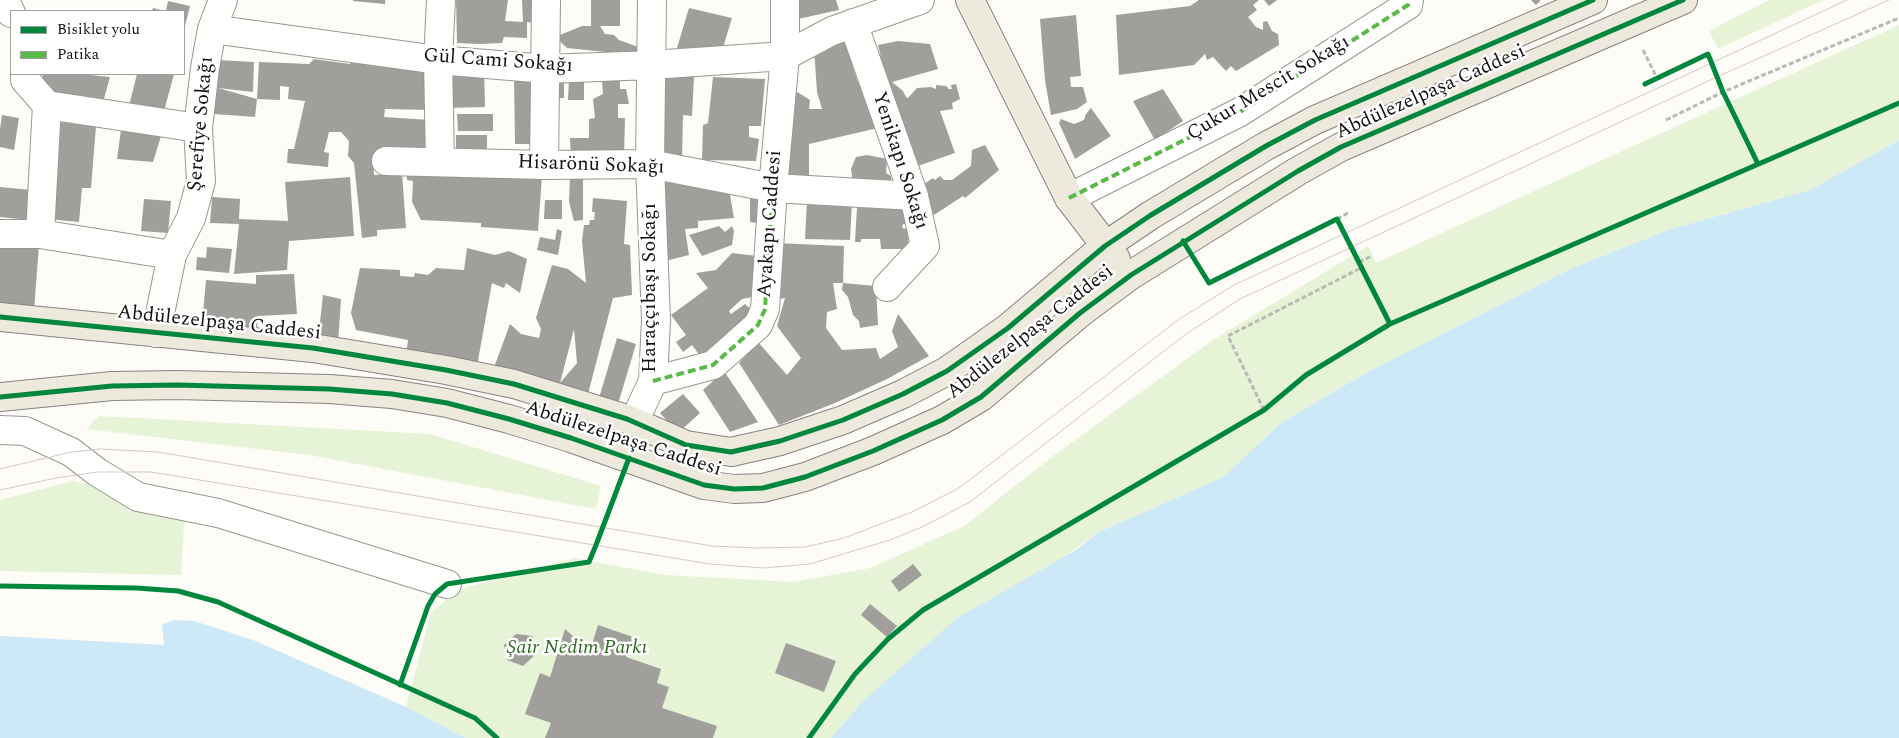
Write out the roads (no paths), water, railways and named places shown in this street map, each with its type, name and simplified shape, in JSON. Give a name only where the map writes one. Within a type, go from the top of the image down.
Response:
[{"type":"main road","points":[[970,0],[1069,198],[1105,246],[1131,275]]},
{"type":"main road","name":"Abdülezelpaşa Caddesi","points":[[0,396],[112,386],[329,389],[392,394],[447,403],[510,419],[704,485],[734,489],[763,488],[805,477],[873,451],[942,420],[980,397],[1080,314],[1131,275],[1183,241],[1341,147],[1683,0]]},
{"type":"main road","name":"Abdülezelpaşa Caddesi","points":[[0,317],[313,348],[446,370],[514,384],[634,422],[686,445],[730,452],[780,441],[843,420],[903,394],[948,370],[1008,328],[1105,246],[1208,180],[1266,146],[1315,120],[1589,1]]},
{"type":"street","name":"Şerefiye Sokağı","points":[[156,333],[172,255],[191,218],[202,181],[198,128],[212,29],[223,0]]},
{"type":"street","points":[[440,162],[438,60],[441,0]]},
{"type":"street","points":[[544,165],[547,69],[546,0]]},
{"type":"street","name":"Haraççıbaşı Sokağı","points":[[634,422],[653,381],[656,320],[650,164],[652,0]]},
{"type":"street","name":"Ayakapı Caddesi","points":[[653,381],[712,365],[758,325],[765,309],[773,188],[785,56],[785,0]]},
{"type":"street","points":[[785,56],[832,31],[920,0]]},
{"type":"street","name":"Çukur Mescit Sokağı","points":[[1069,198],[1240,112],[1408,5],[1409,0]]},
{"type":"street","name":"Yenikapı Sokağı","points":[[852,23],[914,196],[925,246],[886,287]]},
{"type":"street","name":"Gül Cami Sokağı","points":[[212,29],[438,60],[547,69],[651,65],[785,56]]},
{"type":"street","points":[[25,77],[47,105],[40,234]]},
{"type":"street","points":[[47,105],[198,128]]},
{"type":"street","name":"Hisarönü Sokağı","points":[[386,161],[544,165],[650,164],[773,188],[914,196]]},
{"type":"street","points":[[0,234],[40,234],[172,255]]},
{"type":"street","points":[[0,430],[25,431],[71,452],[97,472],[138,497],[218,513],[447,584]]},
{"type":"water","points":[[1899,140],[1899,738],[831,738],[862,702],[957,618],[1076,550],[1099,532],[1223,477],[1282,422],[1368,372],[1570,269],[1668,230],[1810,190]]},
{"type":"water","points":[[174,620],[194,621],[253,640],[406,707],[466,738],[0,738],[0,636],[164,645],[162,625]]},
{"type":"tram line","points":[[0,469],[71,452],[101,449],[158,452],[712,546],[756,548],[805,547],[844,538],[912,512],[959,488],[1178,320],[1234,285],[1847,0]]},
{"type":"tram line","points":[[0,490],[56,478],[97,472],[151,472],[710,564],[763,568],[810,564],[890,540],[922,527],[970,502],[1186,334],[1240,299],[1717,77],[1889,0]]},
{"type":"park label","name":"Şair Nedim Parkı","points":[[577,649]]}]
